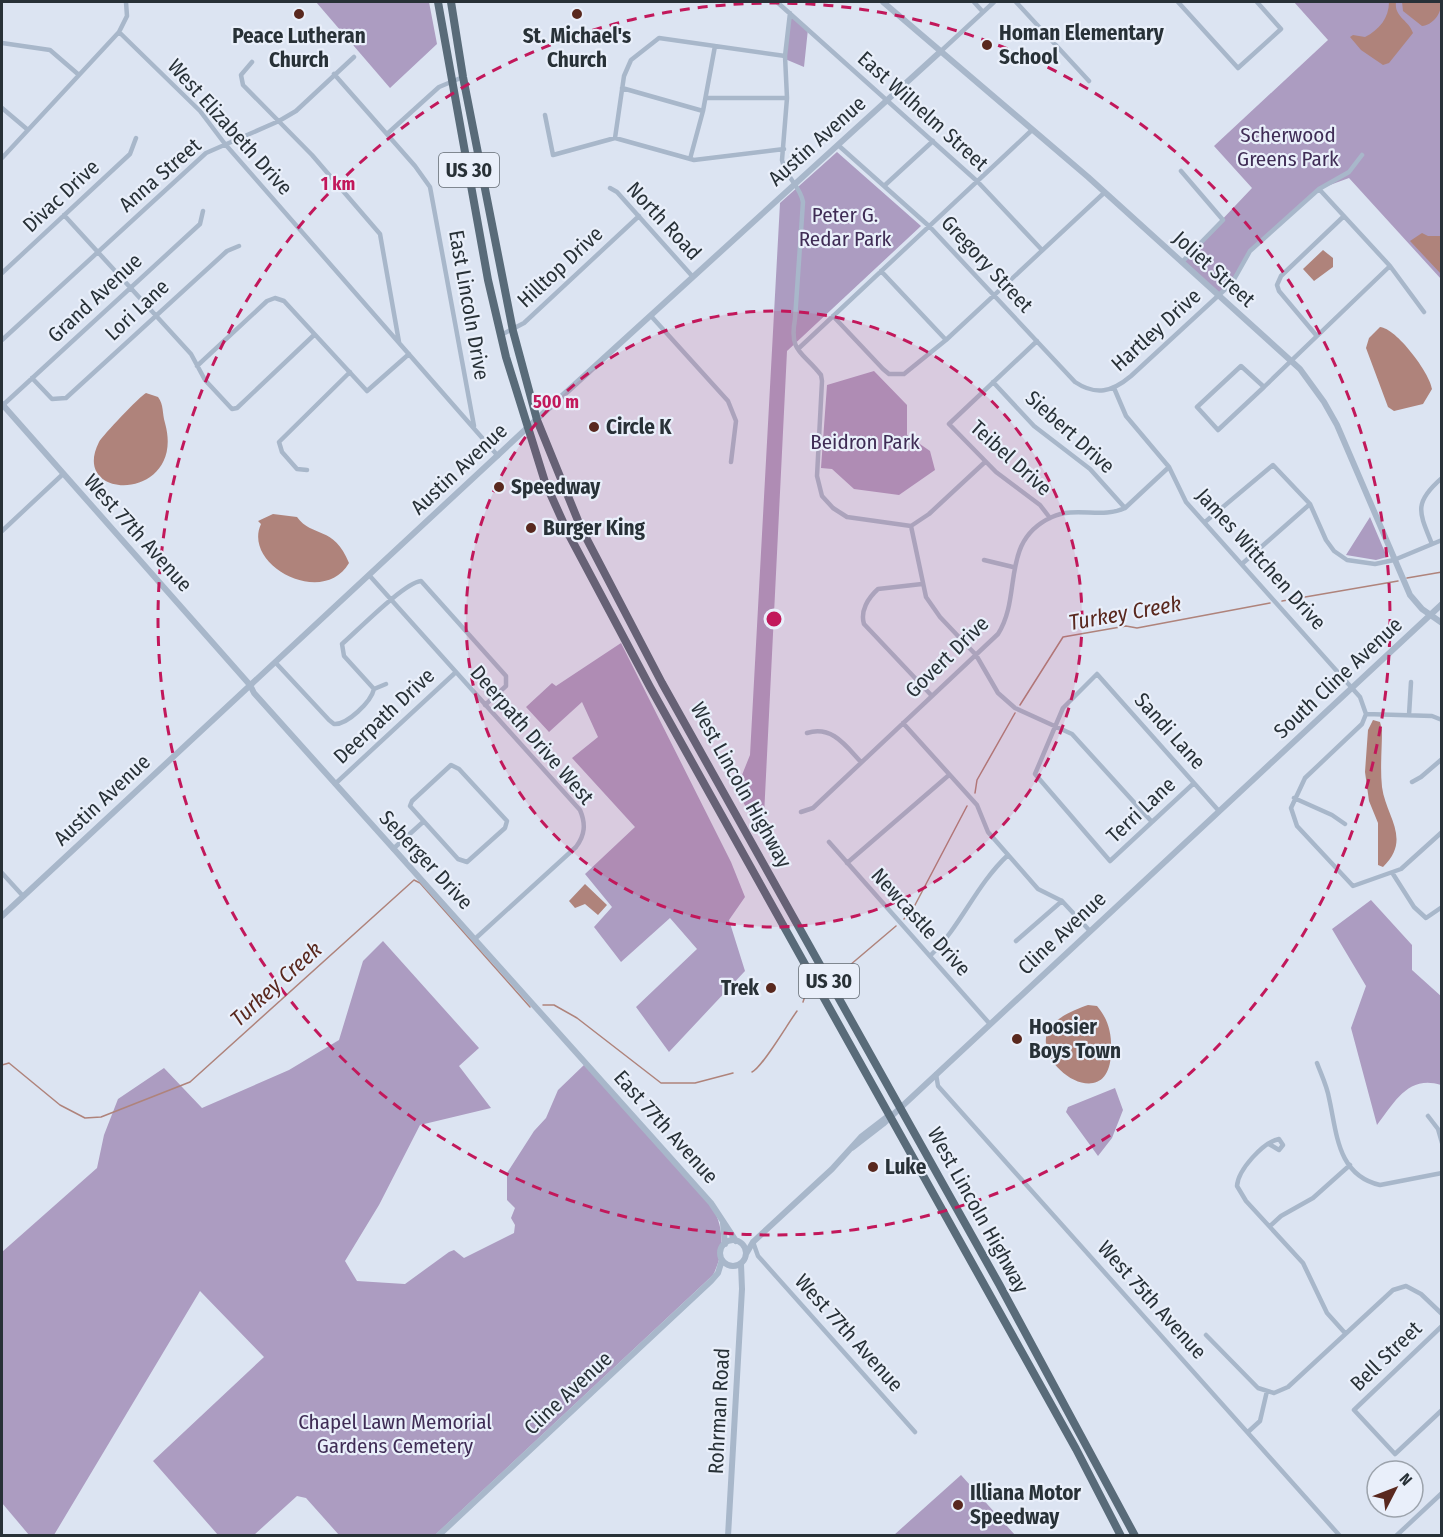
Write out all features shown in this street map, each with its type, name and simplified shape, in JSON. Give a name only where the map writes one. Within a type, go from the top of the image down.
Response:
[{"type":"main road","name":"West Lincoln Highway","points":[[438,2],[501,335],[545,482],[600,595],[1076,1449],[1121,1536]]},
{"type":"main road","name":"West Lincoln Highway","points":[[451,2],[463,77],[513,330],[537,420],[557,475],[607,582],[1083,1435],[1135,1536]]},
{"type":"street","points":[[2,158],[119,32],[127,16],[126,2]]},
{"type":"street","name":"East Wilhelm Street","points":[[777,2],[978,182],[1042,250]]},
{"type":"street","name":"Joliet Street","points":[[883,2],[1105,192],[1292,361],[1318,393],[1337,425],[1410,595],[1430,615],[1442,623]]},
{"type":"street","points":[[974,2],[983,12]]},
{"type":"street","name":"Austin Avenue","points":[[2,916],[527,428],[994,2]]},
{"type":"street","points":[[1016,2],[1089,81]]},
{"type":"street","points":[[1178,2],[1238,68],[1281,29],[1257,2]]},
{"type":"street","points":[[790,13],[785,56],[787,98],[784,169],[795,184],[803,202],[792,334],[798,349],[822,381],[817,476],[822,496],[833,508],[847,517],[911,526],[923,519],[985,462]]},
{"type":"street","name":"West Elizabeth Drive","points":[[119,32],[200,111],[225,144],[498,456]]},
{"type":"street","points":[[615,138],[622,88],[631,60],[659,38],[785,56]]},
{"type":"street","points":[[2,43],[50,50],[79,75]]},
{"type":"street","points":[[690,159],[706,98],[715,46]]},
{"type":"street","name":"Anna Street","points":[[2,340],[206,153],[279,121],[296,111],[354,57]]},
{"type":"street","points":[[252,62],[241,75],[243,85],[279,121],[380,234],[399,342]]},
{"type":"street","points":[[334,74],[387,134],[439,87],[463,77]]},
{"type":"street","points":[[622,88],[703,111]]},
{"type":"street","points":[[706,98],[787,98]]},
{"type":"street","points":[[2,108],[28,130]]},
{"type":"street","points":[[545,115],[553,155],[615,138],[690,159],[784,149]]},
{"type":"street","points":[[798,349],[1032,130]]},
{"type":"street","name":"East Lincoln Drive","points":[[387,134],[430,187],[475,428]]},
{"type":"street","name":"Divac Drive","points":[[2,273],[130,154],[136,138]]},
{"type":"street","points":[[884,186],[933,141]]},
{"type":"street","name":"Gregory Street","points":[[838,145],[930,227],[1075,382],[1086,389],[1097,392],[1114,388]]},
{"type":"street","name":"Hartley Drive","points":[[1114,388],[1232,283],[1250,251],[1319,189],[1349,172],[1362,155]]},
{"type":"street","points":[[1182,171],[1223,219],[1182,262]]},
{"type":"street","name":"North Road","points":[[610,188],[617,192],[693,277]]},
{"type":"street","points":[[1319,189],[1390,266],[1424,312]]},
{"type":"street","points":[[833,316],[883,369],[896,375],[912,370],[1105,192]]},
{"type":"street","name":"Grand Avenue","points":[[2,404],[200,224],[203,211]]},
{"type":"street","points":[[64,215],[191,354],[205,380],[232,409],[237,408],[314,335]]},
{"type":"street","name":"Hilltop Drive","points":[[501,335],[527,321],[639,216]]},
{"type":"street","points":[[1316,334],[1279,291],[1277,285],[1281,276],[1344,216]]},
{"type":"street","name":"Lori Lane","points":[[33,378],[52,399],[66,398],[227,250],[238,246]]},
{"type":"street","points":[[1263,387],[1242,366],[1197,407],[1218,429],[1292,361],[1316,334],[1390,266]]},
{"type":"street","points":[[881,271],[946,340]]},
{"type":"street","points":[[197,366],[267,301],[275,298],[284,301],[367,391],[409,354]]},
{"type":"street","points":[[651,316],[728,401],[736,421],[731,462]]},
{"type":"street","points":[[993,382],[1037,341]]},
{"type":"street","points":[[307,470],[297,469],[282,452],[279,442],[350,372]]},
{"type":"street","name":"Teibel Drive","points":[[993,382],[949,424],[985,462],[1008,483],[1040,505],[1050,518]]},
{"type":"street","name":"Siebert Drive","points":[[993,382],[1045,437],[1090,469],[1125,508]]},
{"type":"street","name":"James Wittchen Drive","points":[[1114,388],[1125,416],[1169,467],[1186,502],[1353,687],[1365,705],[1366,714]]},
{"type":"street","name":"West 77th Avenue","points":[[2,404],[250,685]]},
{"type":"street","points":[[1205,522],[1273,465],[1310,504],[1326,540],[1341,556],[1362,563],[1394,560],[1442,540]]},
{"type":"street","points":[[1050,518],[1072,512],[1116,512],[1125,508],[1169,467]]},
{"type":"street","points":[[2,531],[63,474]]},
{"type":"street","points":[[1432,544],[1419,513],[1425,494],[1442,478]]},
{"type":"street","points":[[1243,563],[1310,504]]},
{"type":"street","name":"Govert Drive","points":[[801,812],[813,807],[998,634],[1005,624],[1011,607],[1013,567],[1026,540],[1050,518]]},
{"type":"street","points":[[911,526],[922,584],[932,606],[976,655],[1008,703],[1054,725],[1082,743],[1152,822]]},
{"type":"street","points":[[984,560],[1013,567]]},
{"type":"street","name":"Deerpath Drive West","points":[[369,575],[579,810],[584,826],[581,840],[576,847],[476,938]]},
{"type":"street","points":[[374,689],[341,649],[342,644],[391,599],[414,582],[424,583],[504,673],[507,681],[485,705]]},
{"type":"street","points":[[922,584],[878,589],[865,607],[862,617],[864,624],[932,696]]},
{"type":"street","name":"South Cline Avenue","points":[[1257,775],[1442,604]]},
{"type":"street","points":[[275,662],[334,724],[344,722],[370,698],[374,689],[386,684]]},
{"type":"street","name":"Deerpath Drive","points":[[335,784],[456,672]]},
{"type":"street","name":"Sandi Lane","points":[[1054,725],[1063,708],[1097,674],[1218,810]]},
{"type":"street","points":[[1409,715],[1411,682]]},
{"type":"street","name":"Seberger Drive","points":[[250,685],[254,693],[335,784],[581,1056]]},
{"type":"street","points":[[1442,720],[1432,716],[1366,714],[1362,724],[1305,778],[1291,808],[1297,826],[1353,886],[1393,874],[1442,832]]},
{"type":"street","points":[[903,723],[977,805],[988,832],[1038,889],[1062,901],[1089,930]]},
{"type":"street","name":"Terri Lane","points":[[1054,725],[1035,774],[1110,861],[1194,783]]},
{"type":"street","points":[[807,733],[826,731],[837,737],[861,762]]},
{"type":"street","points":[[1412,782],[1442,759]]},
{"type":"street","points":[[455,766],[505,818],[508,825],[470,861],[463,862],[423,822],[410,806],[412,801],[448,767],[455,766]]},
{"type":"street","points":[[848,863],[949,775]]},
{"type":"street","name":"Cline Avenue","points":[[746,1254],[753,1242],[861,1137],[899,1107],[1257,775]]},
{"type":"street","points":[[1294,798],[1332,815],[1345,824]]},
{"type":"street","points":[[393,849],[423,822]]},
{"type":"street","name":"Newcastle Drive","points":[[829,842],[990,1023]]},
{"type":"street","points":[[930,956],[945,942],[989,872],[1008,855]]},
{"type":"street","points":[[2,873],[23,896]]},
{"type":"street","points":[[1393,874],[1413,907],[1426,918],[1442,907]]},
{"type":"street","points":[[1016,941],[1062,901]]},
{"type":"street","name":"East 77th Avenue","points":[[581,1056],[711,1203],[737,1241]]},
{"type":"street","points":[[1317,1063],[1329,1096],[1339,1150],[1350,1165],[1365,1179],[1380,1185],[1442,1173]]},
{"type":"street","points":[[923,1084],[938,1086],[936,1072]]},
{"type":"street","name":"West 75th Avenue","points":[[938,1086],[1340,1536]]},
{"type":"street","points":[[1428,1116],[1438,1130],[1442,1143]]},
{"type":"street","points":[[1269,1144],[1240,1171],[1237,1186],[1308,1271],[1327,1313],[1345,1333]]},
{"type":"street","points":[[1270,1226],[1281,1216],[1313,1198],[1350,1165]]},
{"type":"street","name":"East 77th Avenue","points":[[723,1222],[725,1244]]},
{"type":"street","points":[[746,1254],[741,1264],[732,1266],[722,1260],[721,1251],[725,1244],[737,1241],[753,1242]]},
{"type":"street","points":[[737,1241],[746,1254],[759,1256]]},
{"type":"street","name":"West 77th Avenue","points":[[753,1242],[759,1256],[915,1432]]},
{"type":"street","name":"Cline Avenue","points":[[718,1273],[722,1260]]},
{"type":"street","name":"Rohrman Road","points":[[728,1536],[742,1289],[741,1264]]},
{"type":"street","name":"Cline Avenue","points":[[438,1536],[718,1273],[732,1266]]},
{"type":"street","name":"Rohrman Road","points":[[732,1266],[742,1289]]},
{"type":"street","points":[[1206,1335],[1258,1388],[1274,1393],[1288,1387],[1393,1290],[1407,1286],[1421,1294],[1442,1314]]},
{"type":"street","name":"Bell Street","points":[[1442,1326],[1354,1410],[1395,1454],[1442,1410]]},
{"type":"street","points":[[1248,1432],[1260,1421],[1267,1390]]},
{"type":"street","points":[[1396,1536],[1442,1493]]},
{"type":"green space","points":[[316,2],[429,2],[437,44],[390,88]]},
{"type":"green space","name":"Scherwood Greens Park","points":[[1294,2],[1441,2],[1441,279],[1349,178],[1319,189],[1250,251],[1232,283],[1219,295],[1182,262],[1252,188],[1214,146],[1328,40]]},
{"type":"green space","points":[[790,13],[808,29],[804,67],[785,59]]},
{"type":"green space","name":"Peter G. Redar Park","points":[[837,152],[921,226],[787,351],[763,836],[736,790],[750,755],[780,203]]},
{"type":"green space","name":"Beidron Park","points":[[874,371],[907,405],[907,435],[930,451],[935,470],[899,495],[854,489],[832,469],[821,468],[827,385]]},
{"type":"green space","points":[[1370,517],[1387,557],[1376,560],[1346,555]]},
{"type":"green space","points":[[621,643],[731,862],[745,897],[729,920],[745,971],[669,1052],[636,1007],[697,949],[670,918],[621,962],[594,927],[612,907],[585,874],[635,827],[572,758],[598,737],[582,702],[549,732],[526,707],[552,683],[556,686]]},
{"type":"green space","points":[[1371,900],[1412,945],[1412,970],[1442,997],[1441,1085],[1430,1083],[1411,1087],[1396,1100],[1377,1125],[1351,1028],[1366,986],[1332,929]]},
{"type":"green space","name":"Chapel Lawn Memorial Gardens Cemetery","points":[[383,941],[479,1048],[459,1066],[491,1108],[420,1125],[379,1205],[345,1261],[357,1281],[405,1284],[449,1252],[454,1250],[464,1258],[514,1233],[515,1225],[511,1218],[515,1208],[507,1200],[507,1173],[534,1131],[546,1118],[558,1090],[585,1064],[712,1207],[719,1224],[722,1241],[717,1267],[713,1275],[434,1536],[339,1535],[306,1498],[297,1496],[254,1535],[218,1535],[153,1461],[264,1357],[200,1291],[54,1535],[29,1535],[2,1503],[2,1252],[97,1168],[104,1135],[118,1099],[164,1068],[202,1108],[289,1070],[339,1040],[363,961]]},
{"type":"green space","points":[[1115,1088],[1123,1110],[1112,1138],[1098,1156],[1066,1112],[1068,1107]]},
{"type":"green space","name":"Illiana Motor Speedway","points":[[961,1475],[1015,1535],[894,1535]]},
{"type":"shaded area","points":[[1389,2],[1396,2],[1399,15],[1413,33],[1389,63],[1383,65],[1361,50],[1350,37],[1353,35],[1365,37],[1375,31],[1385,18]]},
{"type":"shaded area","points":[[1402,2],[1441,2],[1441,6],[1433,21],[1422,26],[1403,11]]},
{"type":"shaded area","points":[[1422,233],[1428,236],[1441,236],[1441,274],[1410,241]]},
{"type":"shaded area","points":[[1323,250],[1333,258],[1333,267],[1314,281],[1303,269]]},
{"type":"shaded area","points":[[1380,327],[1387,329],[1403,343],[1425,373],[1432,389],[1423,404],[1394,411],[1388,407],[1366,348],[1369,338]]},
{"type":"shaded area","points":[[146,393],[158,397],[165,423],[167,449],[160,468],[146,480],[129,485],[112,484],[99,476],[94,462],[99,442]]},
{"type":"shaded area","points":[[273,514],[297,517],[309,528],[330,537],[343,551],[349,563],[337,576],[322,582],[305,581],[288,576],[263,554],[258,539],[261,524],[258,521]]},
{"type":"shaded area","points":[[1373,720],[1380,722],[1382,730],[1382,787],[1396,837],[1396,847],[1383,867],[1378,865],[1378,823],[1369,801],[1365,772],[1368,730]]},
{"type":"shaded area","points":[[585,884],[607,905],[598,915],[585,904],[575,908],[569,901]]},
{"type":"shaded area","points":[[1088,1005],[1097,1006],[1107,1022],[1111,1053],[1107,1072],[1098,1082],[1085,1083],[1059,1069],[1050,1057],[1046,1043],[1049,1029],[1056,1021]]},
{"type":"waterway","name":"Turkey Creek","points":[[1407,578],[1442,572]]},
{"type":"waterway","name":"Turkey Creek","points":[[1282,601],[1398,581]]},
{"type":"waterway","name":"Turkey Creek","points":[[1020,705],[1063,637],[1126,626],[1137,628],[1270,603]]},
{"type":"waterway","name":"Turkey Creek","points":[[975,793],[977,780],[1015,713]]},
{"type":"waterway","name":"Turkey Creek","points":[[904,919],[915,905],[967,806]]},
{"type":"waterway","name":"Turkey Creek","points":[[2,1065],[9,1063],[60,1105],[85,1118],[101,1117],[190,1082],[414,880],[420,883],[530,1007]]},
{"type":"waterway","name":"Turkey Creek","points":[[843,971],[896,926]]},
{"type":"waterway","name":"Turkey Creek","points":[[803,1002],[805,996]]},
{"type":"waterway","name":"Turkey Creek","points":[[543,1005],[554,1005],[577,1018],[661,1083],[695,1083],[733,1073]]},
{"type":"waterway","name":"Turkey Creek","points":[[752,1072],[768,1054],[797,1011]]},
{"type":"place","name":"Peace Lutheran Church","points":[[299,14]]},
{"type":"place","name":"St. Michael's Church","points":[[577,14]]},
{"type":"place","name":"Homan Elementary School","points":[[987,45]]},
{"type":"place","name":"Circle K","points":[[594,427]]},
{"type":"place","name":"Speedway","points":[[499,487]]},
{"type":"place","name":"Burger King","points":[[531,528]]},
{"type":"place","name":"Trek","points":[[771,988]]},
{"type":"place","name":"Hoosier Boys Town","points":[[1017,1039]]},
{"type":"place","name":"Luke","points":[[873,1167]]},
{"type":"place","name":"Illiana Motor Speedway","points":[[958,1505]]}]
